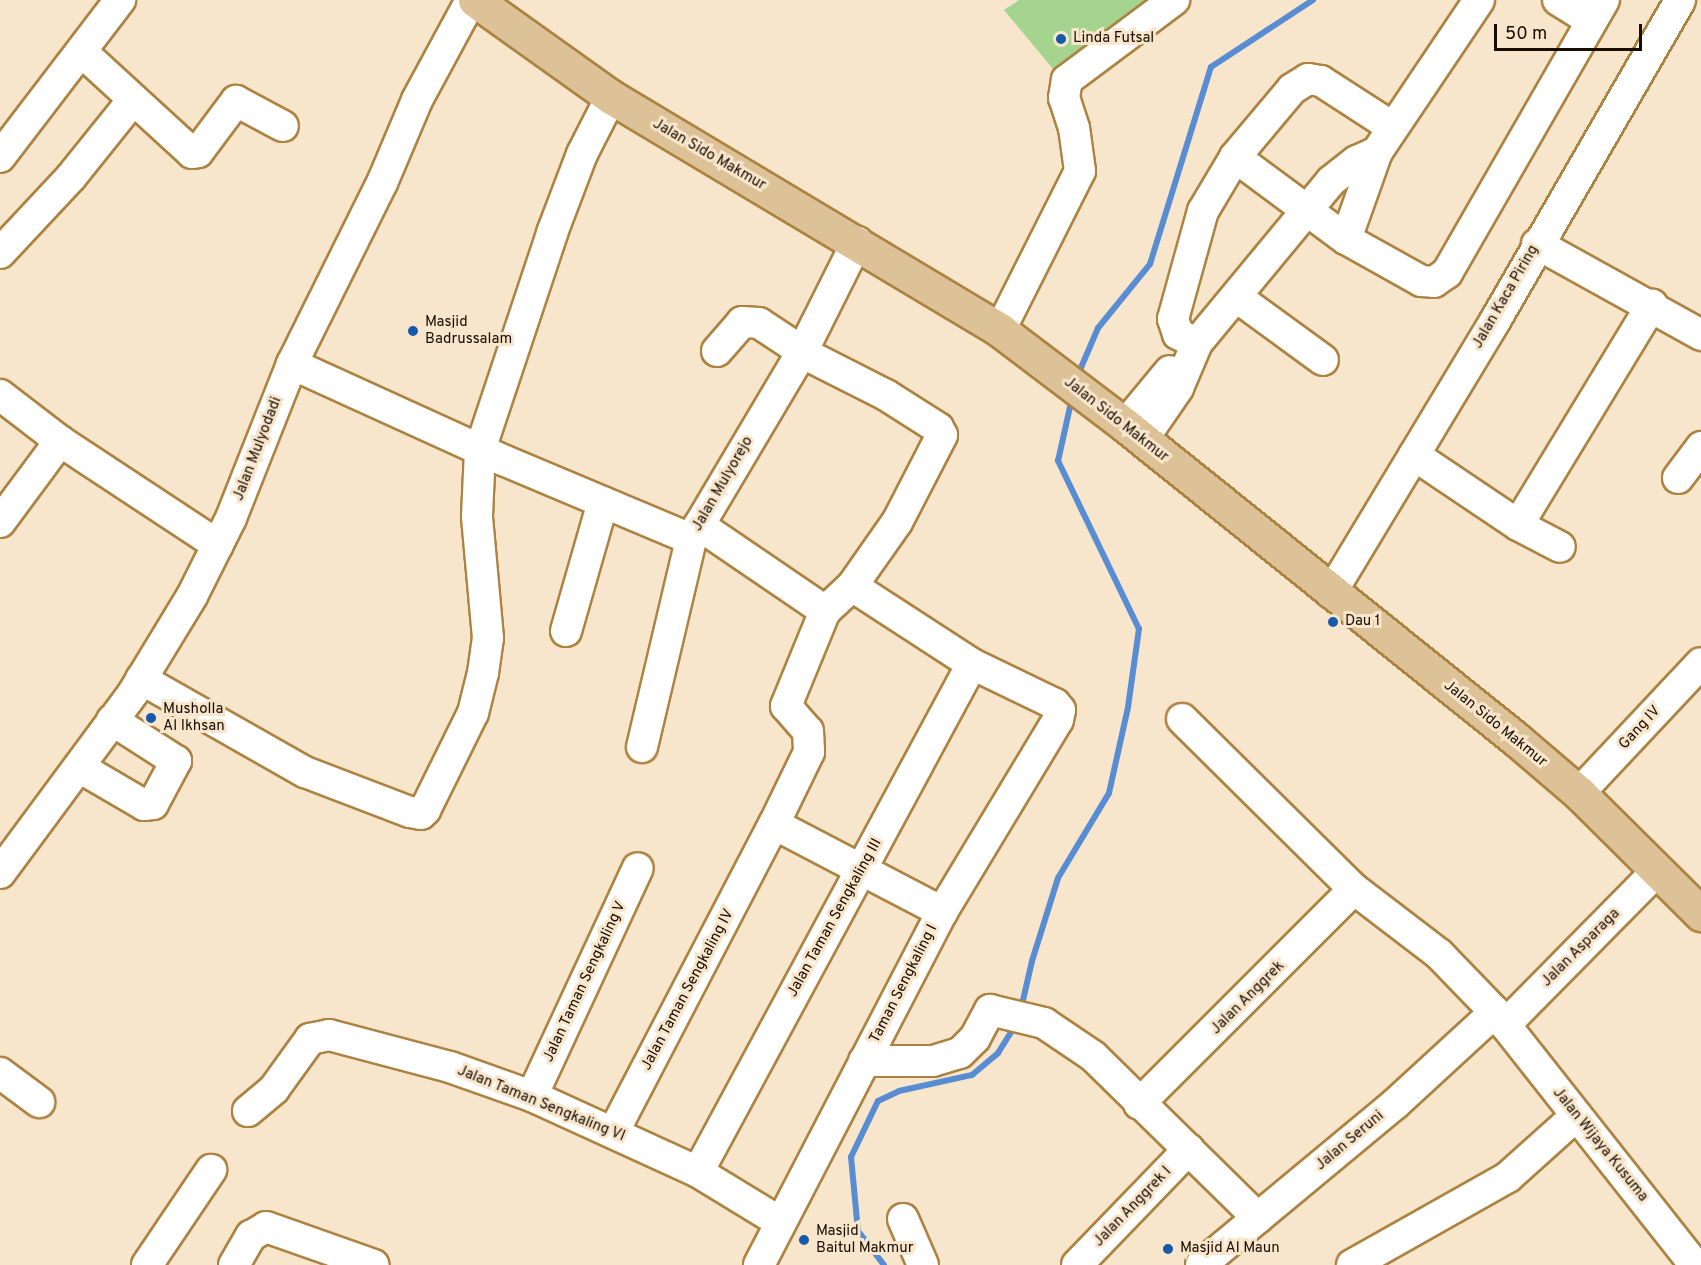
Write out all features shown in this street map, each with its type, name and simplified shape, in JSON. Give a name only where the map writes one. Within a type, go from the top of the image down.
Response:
[{"type":"main road","name":"Jalan Sido Makmur","points":[[473,0],[611,97],[857,242],[1000,330],[1134,432],[1579,793],[1701,914]]},
{"type":"street","points":[[0,157],[10,127],[83,53],[120,0]]},
{"type":"street","name":"Jalan Mulyodadi","points":[[5,855],[79,767],[141,679],[218,545],[292,364],[382,183],[417,100],[473,0]]},
{"type":"street","points":[[1000,330],[1080,171],[1074,128],[1064,98],[1067,80],[1174,0]]},
{"type":"street","points":[[1346,239],[1377,152],[1479,0]]},
{"type":"street","points":[[1235,157],[1346,239],[1420,281],[1440,279],[1598,10],[1558,0]]},
{"type":"street","name":"Jalan Kaca Piring","points":[[1331,593],[1680,0]]},
{"type":"street","points":[[83,53],[132,101],[192,153],[198,152],[236,101],[283,126]]},
{"type":"street","points":[[1193,353],[1178,334],[1173,319],[1203,211],[1235,157],[1292,89],[1308,80],[1332,85],[1392,127]]},
{"type":"street","points":[[141,679],[277,758],[421,814],[430,803],[464,733],[480,689],[488,639],[477,516],[487,453],[552,233],[582,154],[611,97]]},
{"type":"street","points":[[0,253],[71,177],[132,101]]},
{"type":"street","points":[[1134,432],[1178,388],[1193,353],[1305,210],[1331,181],[1357,161],[1377,152]]},
{"type":"street","name":"Jalan Mulyorejo","points":[[642,747],[695,532],[802,350],[857,242]]},
{"type":"street","points":[[1536,244],[1652,305],[1701,335]]},
{"type":"street","points":[[1238,298],[1323,360]]},
{"type":"street","points":[[1518,525],[1652,305]]},
{"type":"street","points":[[292,364],[487,453],[603,502],[695,532],[825,611],[852,586],[897,522],[942,435],[938,428],[886,394],[750,321],[742,322],[717,351]]},
{"type":"street","points":[[0,395],[60,441],[218,545]]},
{"type":"street","points":[[0,522],[60,441]]},
{"type":"street","points":[[1678,478],[1701,447]]},
{"type":"street","points":[[1414,455],[1518,525],[1560,547]]},
{"type":"street","points":[[566,631],[603,502]]},
{"type":"street","points":[[852,586],[972,664]]},
{"type":"street","name":"Jalan Taman Sengkaling IV","points":[[614,1131],[768,837],[809,752],[808,731],[786,706],[825,611]]},
{"type":"street","name":"Taman Sengkaling I","points":[[759,1265],[942,912],[1058,720],[1060,710],[1055,704],[972,664]]},
{"type":"street","name":"Jalan Taman Sengkaling III","points":[[698,1172],[972,664]]},
{"type":"street","name":"Gang IV","points":[[1579,793],[1700,668]]},
{"type":"street","name":"Jalan Wijaya Kusuma","points":[[1182,719],[1354,889],[1438,954],[1500,1018],[1695,1265]]},
{"type":"street","points":[[79,767],[144,805],[153,804],[176,760],[112,720]]},
{"type":"street","points":[[768,837],[862,868],[942,912]]},
{"type":"street","name":"Jalan Taman Sengkaling V","points":[[532,1096],[638,868]]},
{"type":"street","name":"Jalan Asparaga","points":[[1500,1018],[1657,871]]},
{"type":"street","name":"Jalan Anggrek","points":[[1139,1104],[1354,889]]},
{"type":"street","points":[[864,1061],[933,1061],[960,1053],[975,1038],[990,1010],[1044,1023],[1076,1042],[1139,1104],[1190,1149],[1258,1218]]},
{"type":"street","name":"Jalan Seruni","points":[[1209,1262],[1258,1218],[1500,1018]]},
{"type":"street","name":"Jalan Taman Sengkaling VI","points":[[249,1111],[274,1089],[296,1054],[319,1035],[450,1067],[532,1096],[614,1131],[698,1172],[780,1222]]},
{"type":"street","points":[[0,1073],[39,1102]]},
{"type":"street","points":[[1352,1265],[1508,1177],[1576,1116]]},
{"type":"street","name":"Jalan Anggrek I","points":[[1077,1265],[1190,1149]]},
{"type":"street","points":[[147,1265],[211,1170]]},
{"type":"street","points":[[903,1219],[923,1265]]},
{"type":"street","points":[[234,1265],[251,1236],[266,1227],[320,1256],[374,1265]]},
{"type":"green space","name":"Linda Futsal","points":[[1019,0],[1146,1],[1053,69],[1004,10]]},
{"type":"waterway","points":[[1077,377],[1098,328],[1150,264],[1211,67],[1313,0]]},
{"type":"waterway","points":[[1021,1009],[1032,961],[1058,878],[1109,793],[1128,707],[1139,629],[1058,461],[1072,398]]},
{"type":"waterway","points":[[884,1265],[858,1231],[851,1157],[878,1101],[899,1091],[972,1075],[998,1053],[1016,1024]]},
{"type":"place","name":"Linda Futsal","points":[[1061,39]]},
{"type":"place","name":"Masjid Badrussalam","points":[[413,331]]},
{"type":"place","name":"Dau 1","points":[[1333,622]]},
{"type":"place","name":"Musholla Al Ikhsan","points":[[151,718]]},
{"type":"place","name":"Masjid Baitul Makmur","points":[[804,1240]]},
{"type":"place","name":"Masjid Al Maun","points":[[1168,1249]]}]
